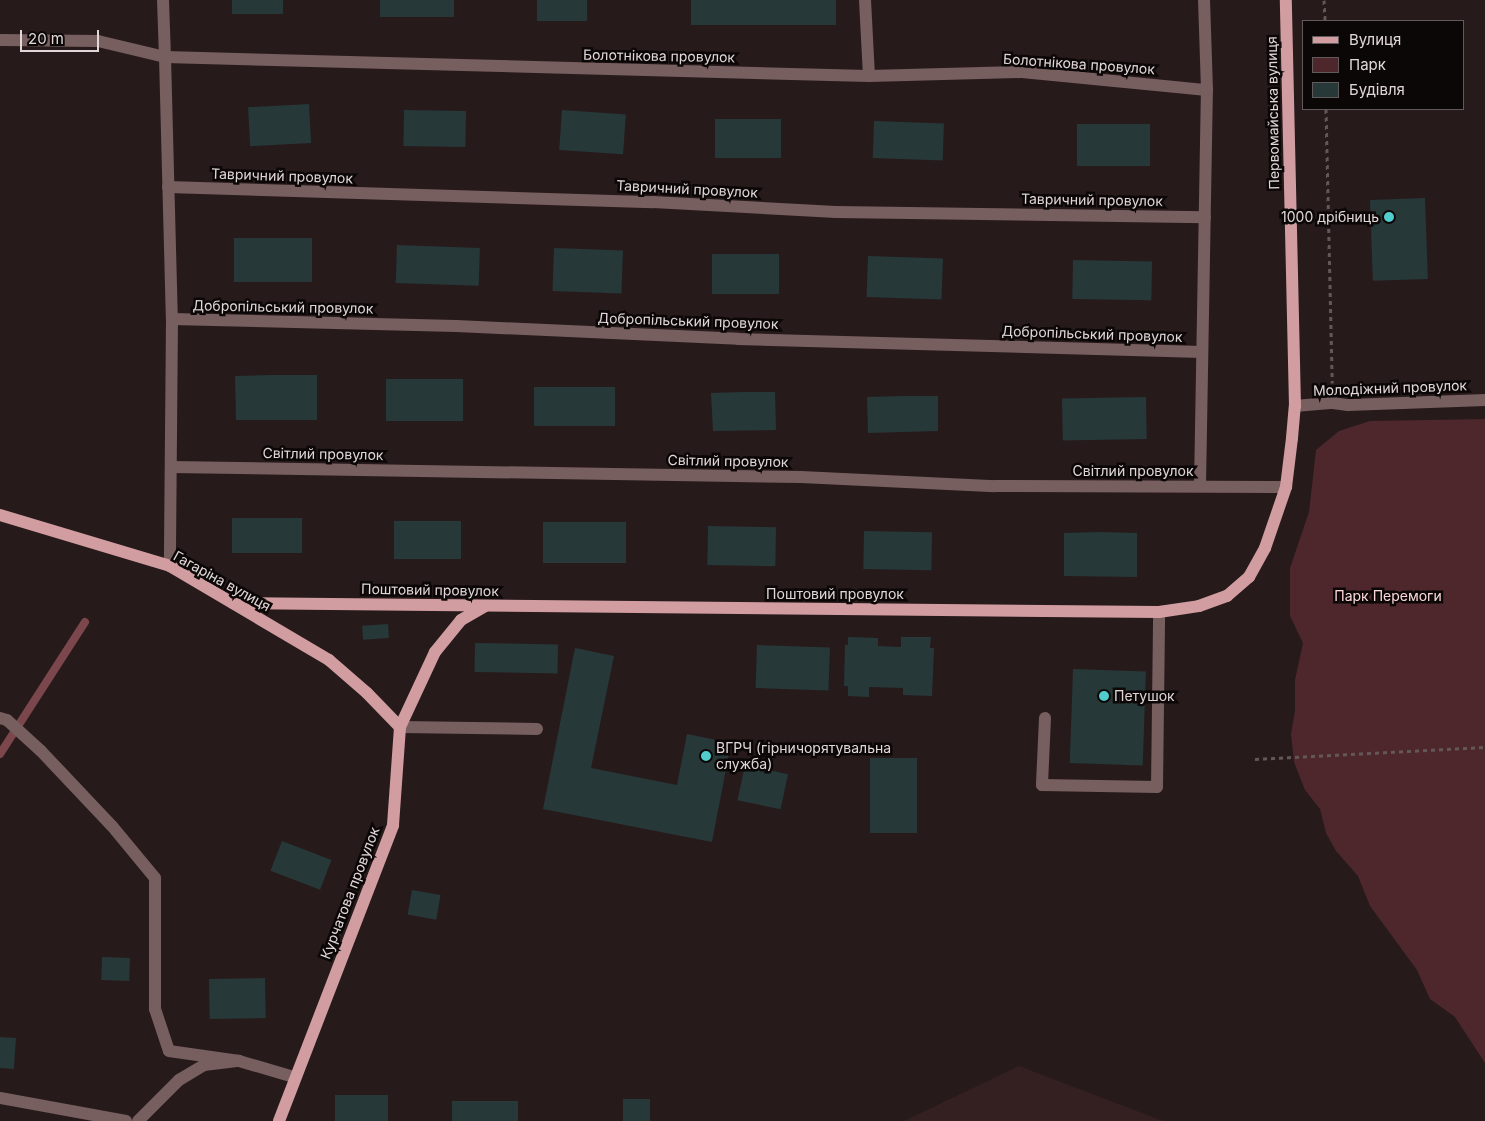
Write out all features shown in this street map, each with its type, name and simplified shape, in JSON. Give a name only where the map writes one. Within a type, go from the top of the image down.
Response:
[{"type":"main road","name":"Первомайська вулиця","points":[[1286,0],[1295,406]]},
{"type":"main road","name":"Поштовий провулок","points":[[232,603],[1159,612],[1199,606],[1228,596],[1249,578],[1265,548],[1280,510],[1286,487],[1295,406]]},
{"type":"main road","name":"Гагаріна вулиця","points":[[0,515],[170,566],[329,660],[367,693],[400,727]]},
{"type":"main road","name":"Курчатова провулок","points":[[279,1121],[294,1077],[393,825],[400,727],[435,652],[461,620],[485,606]]},
{"type":"street","points":[[163,0],[172,319],[170,566]]},
{"type":"street","points":[[865,0],[869,76]]},
{"type":"street","points":[[1200,486],[1206,217],[1207,90],[1204,0]]},
{"type":"street","name":"Болотнікова провулок","points":[[0,40],[98,41],[165,57],[869,76],[1022,72],[1207,90]]},
{"type":"street","name":"Тавричний провулок","points":[[168,187],[653,202],[836,212],[1206,217]]},
{"type":"street","name":"Добропільський провулок","points":[[172,319],[456,326],[738,338],[1202,352]]},
{"type":"street","name":"Молодіжний провулок","points":[[1295,406],[1333,403],[1348,405],[1485,400]]},
{"type":"street","name":"Світлий провулок","points":[[170,467],[801,477],[995,486],[1286,487]]},
{"type":"street","points":[[1045,718],[1042,785],[1157,788],[1159,612]]},
{"type":"street","points":[[4,719],[35,745],[112,826],[155,878],[155,1009],[168,1051],[239,1061],[294,1077]]},
{"type":"street","points":[[400,727],[537,729]]},
{"type":"street","points":[[138,1121],[179,1080],[204,1065],[239,1061]]},
{"type":"street","points":[[0,1098],[126,1121]]},
{"type":"path","points":[[1324,0],[1324,20]]},
{"type":"path","points":[[1326,110],[1333,403]]},
{"type":"path","points":[[1255,759],[1485,747]]},
{"type":"shaded area","points":[[1019,1066],[1163,1121],[904,1121]]},
{"type":"green space","name":"Парк Перемоги","points":[[1485,419],[1485,1063],[1455,1017],[1430,999],[1417,970],[1370,906],[1358,876],[1336,851],[1326,833],[1320,809],[1305,790],[1294,762],[1291,734],[1295,711],[1295,680],[1303,643],[1290,616],[1290,568],[1309,512],[1316,450],[1339,431],[1370,421]]},
{"type":"building","points":[[232,0],[283,0],[283,14],[232,14]]},
{"type":"building","points":[[380,0],[454,0],[454,17],[380,17]]},
{"type":"building","points":[[537,0],[587,0],[587,21],[537,21]]},
{"type":"building","points":[[691,0],[836,0],[836,25],[691,25]]},
{"type":"building","points":[[309,104],[311,143],[250,146],[248,107]]},
{"type":"building","points":[[404,110],[466,111],[465,147],[403,146]]},
{"type":"building","points":[[562,110],[626,114],[623,154],[559,150]]},
{"type":"building","points":[[715,119],[781,119],[781,158],[715,158]]},
{"type":"building","points":[[874,121],[944,123],[943,160],[873,158]]},
{"type":"building","points":[[1077,124],[1150,124],[1150,166],[1077,166]]},
{"type":"building","points":[[1425,198],[1428,279],[1373,281],[1370,200]]},
{"type":"building","points":[[234,238],[312,238],[312,282],[234,282]]},
{"type":"building","points":[[397,245],[480,248],[479,286],[396,283]]},
{"type":"building","points":[[554,248],[623,250],[621,293],[552,291]]},
{"type":"building","points":[[712,254],[779,254],[779,294],[712,294]]},
{"type":"building","points":[[868,256],[943,259],[942,300],[867,297]]},
{"type":"building","points":[[1073,260],[1152,261],[1151,300],[1072,299]]},
{"type":"building","points":[[317,375],[317,420],[236,420],[235,376]]},
{"type":"building","points":[[386,379],[463,379],[463,421],[386,421]]},
{"type":"building","points":[[534,387],[615,387],[615,426],[534,426]]},
{"type":"building","points":[[775,392],[776,430],[713,431],[711,393]]},
{"type":"building","points":[[938,396],[938,431],[868,433],[867,397]]},
{"type":"building","points":[[1146,397],[1147,439],[1063,440],[1062,398]]},
{"type":"building","points":[[232,518],[302,518],[302,553],[232,553]]},
{"type":"building","points":[[394,521],[461,521],[461,559],[394,559]]},
{"type":"building","points":[[543,522],[626,522],[626,563],[543,563]]},
{"type":"building","points":[[708,526],[776,527],[775,566],[707,565]]},
{"type":"building","points":[[864,531],[932,532],[931,570],[863,569]]},
{"type":"building","points":[[1064,533],[1137,533],[1137,577],[1064,576]]},
{"type":"building","points":[[388,624],[389,638],[363,640],[362,626]]},
{"type":"building","points":[[848,637],[878,638],[878,646],[901,647],[901,637],[931,637],[930,648],[934,648],[932,696],[903,695],[903,688],[869,687],[869,697],[848,696],[848,686],[844,686],[845,645],[848,645]]},
{"type":"building","points":[[475,643],[558,644],[557,673],[474,672]]},
{"type":"building","points":[[757,645],[830,648],[828,691],[755,688]]},
{"type":"building","name":"ВГРЧ (гірничорятувальна служба)","points":[[575,648],[614,656],[591,768],[677,785],[687,734],[731,743],[712,842],[543,809]]},
{"type":"building","points":[[1073,669],[1146,672],[1143,765],[1070,763]]},
{"type":"building","points":[[870,758],[917,758],[917,833],[870,833]]},
{"type":"building","points":[[745,765],[788,774],[781,809],[738,800]]},
{"type":"building","points":[[282,841],[331,860],[320,890],[271,871]]},
{"type":"building","points":[[412,890],[441,895],[436,920],[408,915]]},
{"type":"building","points":[[102,957],[130,958],[129,981],[101,980]]},
{"type":"building","points":[[265,978],[266,1018],[210,1019],[209,979]]},
{"type":"building","points":[[0,1037],[16,1038],[14,1069],[0,1068]]},
{"type":"building","points":[[335,1095],[388,1095],[388,1121],[335,1121]]},
{"type":"building","points":[[623,1099],[650,1099],[650,1121],[623,1121]]},
{"type":"building","points":[[452,1101],[518,1101],[518,1121],[452,1121]]},
{"type":"waterway","points":[[0,754],[85,622]]},
{"type":"place","name":"1000 дрібниць","points":[[1389,217]]},
{"type":"place","name":"Петушок","points":[[1104,696]]},
{"type":"place","name":"ВГРЧ (гірничорятувальна служба)","points":[[706,756]]}]
